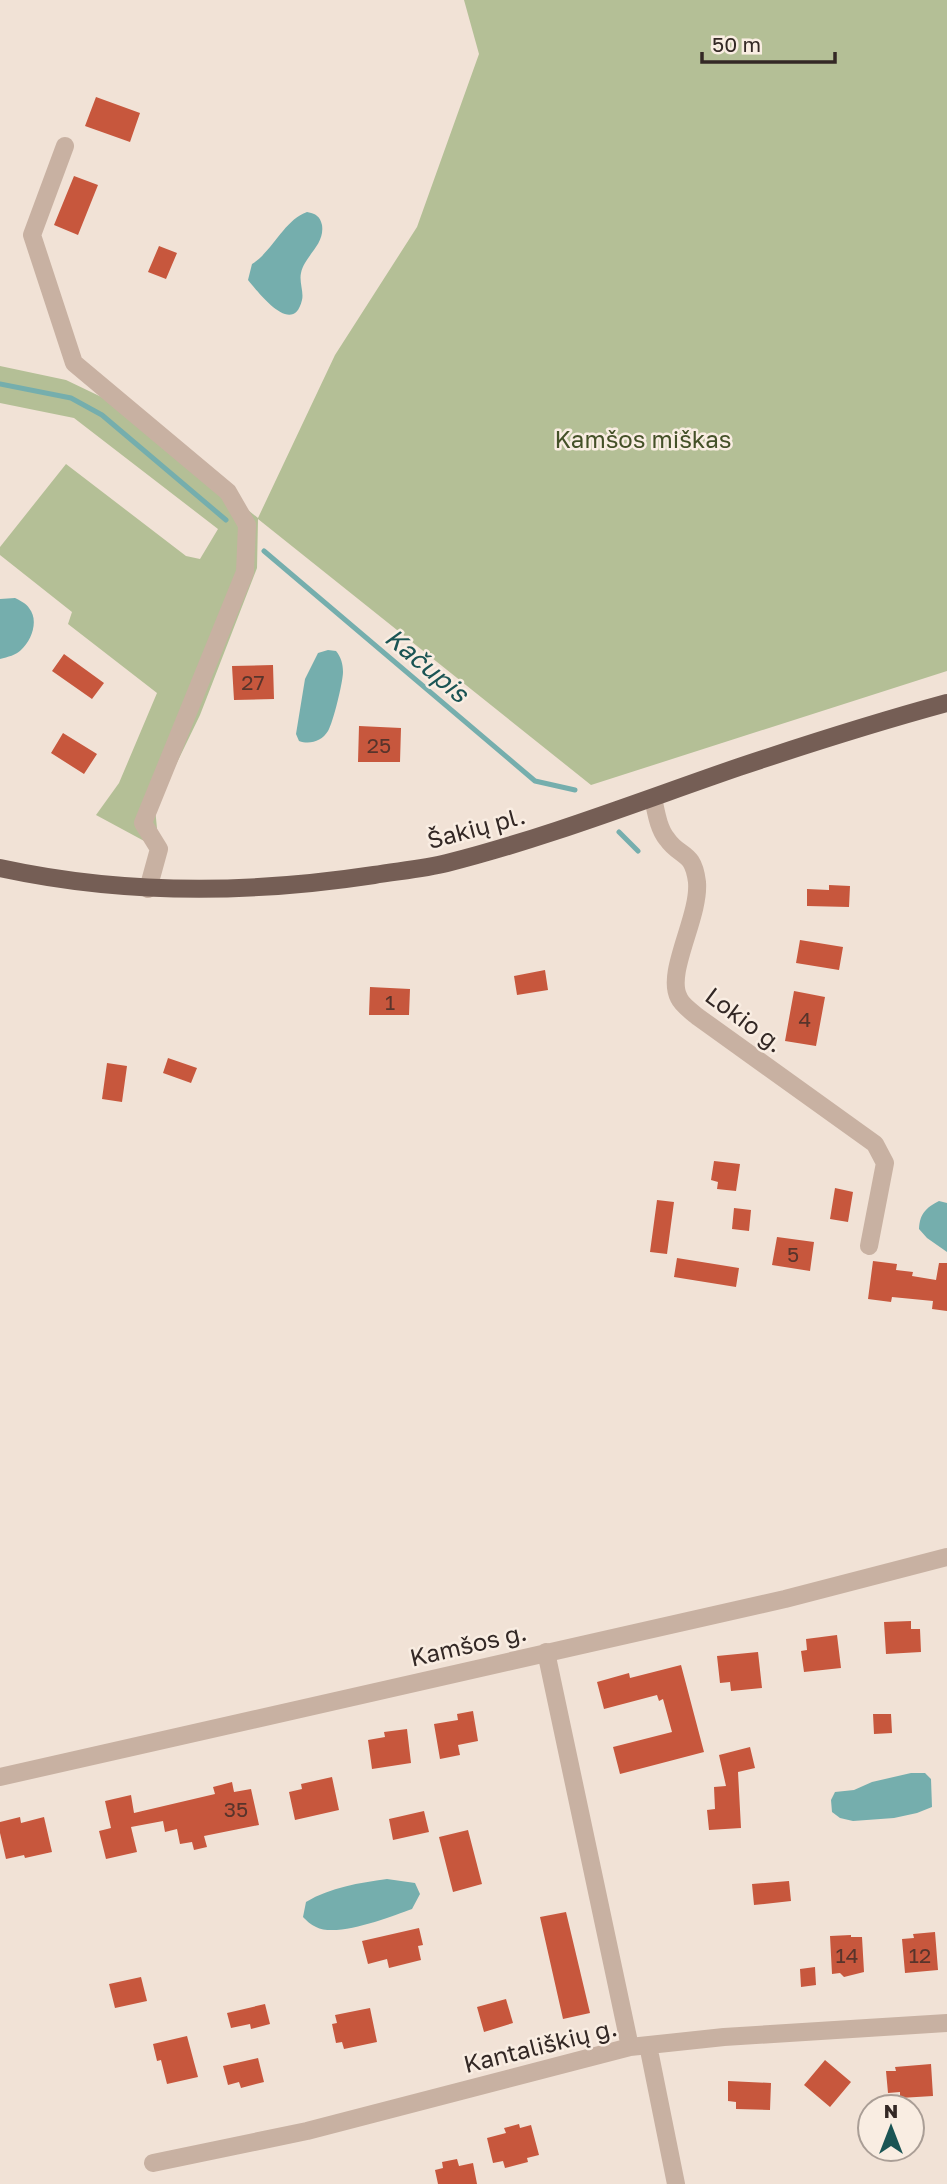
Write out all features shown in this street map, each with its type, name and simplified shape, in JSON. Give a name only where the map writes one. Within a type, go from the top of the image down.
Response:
[{"type":"main road","name":"Šakių pl.","points":[[0,868],[100,885],[148,889],[263,888],[331,881],[445,863],[526,840],[872,724],[947,703]]},
{"type":"street","points":[[65,146],[32,235],[74,363],[228,492],[247,526],[245,572],[143,823],[159,849],[148,889]]},
{"type":"street","name":"Lokio g.","points":[[653,798],[667,839],[692,860],[697,882],[696,908],[674,979],[679,999],[698,1017],[874,1144],[885,1163],[869,1246]]},
{"type":"street","name":"Kamšos g.","points":[[0,1777],[785,1599],[947,1557]]},
{"type":"street","points":[[546,1652],[639,2046],[676,2184]]},
{"type":"street","name":"Kantališkių g.","points":[[153,2163],[307,2131],[639,2046],[724,2037],[947,2024]]},
{"type":"green space","name":"Kamšos miškas","points":[[464,0],[947,0],[947,671],[591,785],[258,519],[257,568],[200,715],[155,808],[159,849],[96,815],[119,783],[157,693],[68,624],[72,612],[0,555],[0,547],[66,464],[186,556],[200,559],[218,529],[74,418],[0,403],[0,366],[66,380],[114,403],[258,518],[335,355],[417,227],[479,54]]},
{"type":"water","points":[[307,212],[319,217],[322,225],[321,238],[301,273],[302,300],[298,311],[291,315],[284,314],[267,302],[248,280],[252,264],[292,222]]},
{"type":"water","points":[[15,598],[27,605],[32,613],[33,630],[21,650],[0,659],[0,599]]},
{"type":"water","points":[[336,651],[343,669],[332,720],[328,731],[319,740],[307,743],[299,741],[296,734],[305,679],[318,653]]},
{"type":"water","points":[[939,1201],[947,1203],[947,1252],[919,1229],[924,1212]]},
{"type":"water","points":[[911,1773],[925,1773],[931,1779],[932,1807],[894,1818],[853,1821],[840,1818],[832,1812],[831,1800],[835,1792],[854,1790],[872,1782]]},
{"type":"water","points":[[387,1879],[415,1883],[420,1894],[412,1909],[364,1925],[337,1930],[316,1927],[303,1917],[306,1902],[316,1897],[345,1886]]},
{"type":"building","points":[[96,97],[140,113],[130,142],[85,126]]},
{"type":"building","points":[[74,176],[98,185],[78,235],[54,225]]},
{"type":"building","points":[[159,246],[177,253],[166,279],[148,272]]},
{"type":"building","points":[[64,654],[104,683],[92,699],[52,671]]},
{"type":"building","points":[[273,665],[274,699],[234,700],[232,666]]},
{"type":"building","points":[[359,726],[401,728],[400,762],[358,762]]},
{"type":"building","points":[[63,733],[97,754],[84,774],[51,753]]},
{"type":"building","points":[[829,885],[850,886],[849,907],[807,906],[807,889],[829,890]]},
{"type":"building","points":[[800,940],[843,947],[839,970],[796,963]]},
{"type":"building","points":[[545,970],[548,990],[517,995],[514,976]]},
{"type":"building","points":[[370,987],[410,989],[409,1015],[369,1015]]},
{"type":"building","points":[[794,991],[825,997],[816,1046],[785,1041]]},
{"type":"building","points":[[168,1058],[197,1068],[191,1083],[163,1073]]},
{"type":"building","points":[[107,1063],[127,1066],[122,1102],[102,1099]]},
{"type":"building","points":[[714,1161],[740,1164],[736,1191],[717,1189],[718,1182],[711,1180]]},
{"type":"building","points":[[835,1188],[853,1192],[848,1222],[830,1219]]},
{"type":"building","points":[[657,1200],[674,1202],[667,1254],[650,1252]]},
{"type":"building","points":[[734,1208],[751,1210],[749,1231],[732,1229]]},
{"type":"building","points":[[777,1237],[814,1242],[810,1271],[772,1265]]},
{"type":"building","points":[[677,1258],[739,1268],[736,1287],[674,1277]]},
{"type":"building","points":[[873,1261],[897,1264],[896,1270],[913,1272],[912,1276],[936,1280],[939,1263],[947,1263],[947,1311],[932,1309],[933,1301],[892,1297],[891,1302],[868,1299]]},
{"type":"building","points":[[911,1621],[911,1629],[920,1629],[921,1652],[886,1654],[884,1622]]},
{"type":"building","points":[[837,1635],[841,1668],[804,1672],[801,1651],[807,1650],[806,1639]]},
{"type":"building","points":[[758,1652],[762,1688],[731,1691],[730,1682],[720,1683],[717,1656]]},
{"type":"building","points":[[681,1665],[704,1752],[620,1774],[613,1747],[672,1732],[663,1699],[659,1701],[657,1695],[604,1709],[597,1682],[629,1673],[630,1678]]},
{"type":"building","points":[[473,1711],[478,1741],[458,1745],[460,1755],[440,1759],[434,1724],[458,1720],[457,1714]]},
{"type":"building","points":[[873,1714],[891,1714],[892,1733],[874,1734]]},
{"type":"building","points":[[407,1729],[411,1763],[372,1769],[368,1740],[385,1737],[384,1732]]},
{"type":"building","points":[[750,1747],[755,1768],[738,1772],[741,1828],[709,1830],[707,1810],[715,1809],[714,1787],[726,1786],[719,1755]]},
{"type":"building","points":[[332,1777],[339,1810],[295,1820],[289,1792],[302,1789],[301,1784]]},
{"type":"building","points":[[232,1782],[234,1792],[251,1789],[259,1825],[204,1836],[207,1847],[194,1850],[192,1842],[180,1844],[177,1829],[165,1832],[163,1821],[131,1827],[137,1852],[106,1859],[99,1831],[111,1828],[105,1801],[131,1795],[134,1813],[215,1794],[213,1787]]},
{"type":"building","points":[[424,1811],[429,1832],[393,1840],[389,1819]]},
{"type":"building","points":[[20,1817],[21,1823],[44,1817],[52,1852],[6,1859],[0,1822]]},
{"type":"building","points":[[468,1830],[482,1884],[453,1892],[439,1837]]},
{"type":"building","points":[[789,1881],[791,1901],[754,1905],[752,1884]]},
{"type":"building","points":[[566,1912],[590,2013],[563,2019],[540,1917]]},
{"type":"building","points":[[419,1928],[423,1945],[418,1946],[421,1960],[389,1968],[387,1959],[368,1964],[362,1941]]},
{"type":"building","points":[[935,1932],[938,1970],[905,1973],[902,1939],[914,1938],[913,1934]]},
{"type":"building","points":[[830,1936],[862,1937],[864,1972],[844,1977],[840,1973],[832,1974]]},
{"type":"building","points":[[815,1967],[816,1985],[801,1987],[800,1969]]},
{"type":"building","points":[[141,1977],[147,2001],[115,2008],[109,1984]]},
{"type":"building","points":[[506,1999],[513,2023],[484,2032],[477,2007]]},
{"type":"building","points":[[265,2004],[270,2024],[251,2029],[250,2024],[231,2028],[227,2013]]},
{"type":"building","points":[[370,2008],[377,2042],[344,2049],[342,2042],[336,2043],[332,2024],[337,2023],[335,2015]]},
{"type":"building","points":[[187,2036],[198,2077],[167,2084],[161,2060],[157,2061],[153,2044]]},
{"type":"building","points":[[258,2058],[264,2082],[241,2088],[239,2082],[228,2085],[223,2066]]},
{"type":"building","points":[[825,2060],[851,2082],[830,2107],[804,2085]]},
{"type":"building","points":[[931,2064],[933,2096],[926,2096],[926,2093],[888,2093],[886,2071],[896,2071],[895,2067]]},
{"type":"building","points":[[728,2081],[771,2083],[770,2110],[736,2109],[736,2102],[728,2101]]},
{"type":"building","points":[[519,2124],[520,2128],[531,2125],[539,2155],[527,2158],[528,2162],[505,2168],[503,2161],[493,2163],[487,2138],[506,2133],[504,2128]]},
{"type":"building","points":[[457,2159],[459,2166],[473,2163],[477,2184],[438,2184],[435,2170],[443,2168],[442,2162]]},
{"type":"waterway","name":"Kačupis","points":[[0,384],[71,398],[102,415],[226,520]]},
{"type":"waterway","name":"Kačupis","points":[[264,551],[535,781],[575,790]]},
{"type":"waterway","name":"Kačupis","points":[[619,832],[638,851]]}]
